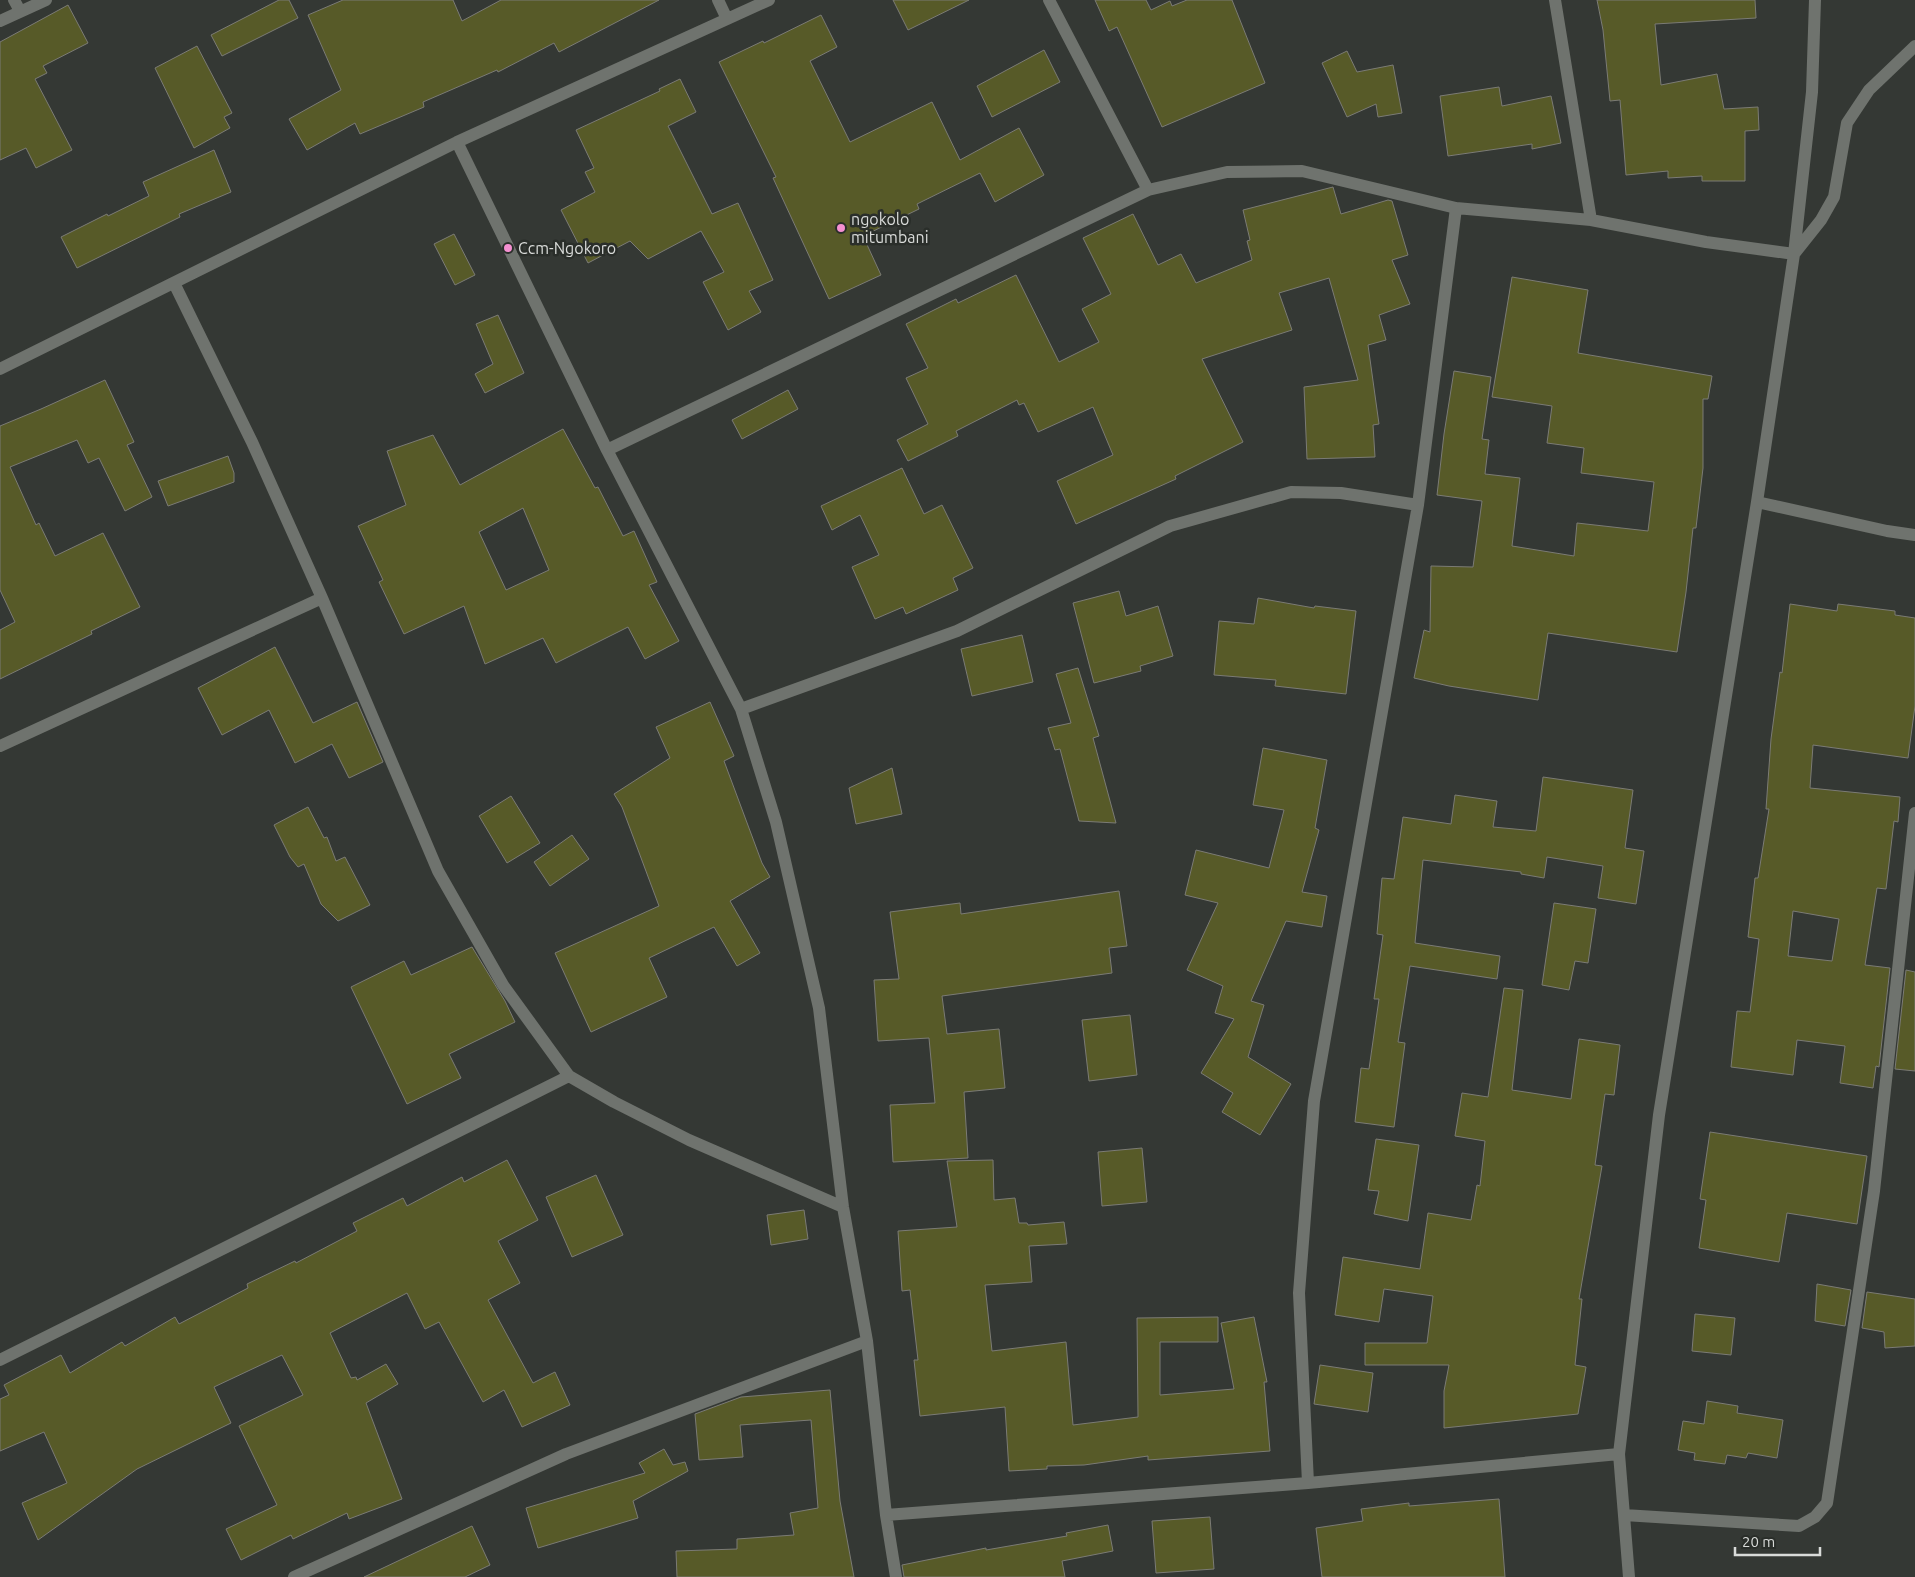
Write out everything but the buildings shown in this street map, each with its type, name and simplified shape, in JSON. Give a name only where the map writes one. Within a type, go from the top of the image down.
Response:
[{"type":"street","points":[[0,21],[17,6],[46,0]]},
{"type":"street","points":[[718,0],[727,19]]},
{"type":"street","points":[[0,369],[457,142],[769,0]]},
{"type":"street","points":[[1049,0],[1148,190]]},
{"type":"street","points":[[1555,0],[1591,220]]},
{"type":"street","points":[[1629,1577],[1619,1454],[1659,1115],[1757,502],[1794,254],[1812,92],[1815,0]]},
{"type":"street","points":[[1794,254],[1821,220],[1834,197],[1847,123],[1869,90],[1915,46]]},
{"type":"street","points":[[457,142],[607,450],[741,710],[776,822],[819,1008],[843,1206],[867,1341],[886,1515],[896,1577]]},
{"type":"street","points":[[607,450],[1148,190],[1227,172],[1302,170],[1456,208],[1591,220],[1706,242],[1794,254]]},
{"type":"street","points":[[1308,1483],[1299,1293],[1314,1101],[1418,505],[1456,208]]},
{"type":"street","points":[[174,283],[252,442],[322,598],[438,871],[503,985],[568,1076],[689,1140],[843,1206]]},
{"type":"street","points":[[741,710],[957,631],[1170,526],[1291,492],[1341,493],[1418,505]]},
{"type":"street","points":[[1757,502],[1887,531],[1915,535]]},
{"type":"street","points":[[0,746],[322,598]]},
{"type":"street","points":[[1624,1515],[1799,1526],[1815,1517],[1827,1504],[1874,1191],[1915,812]]},
{"type":"street","points":[[0,1360],[568,1076]]},
{"type":"street","points":[[294,1577],[566,1454],[867,1341]]},
{"type":"street","points":[[886,1515],[1308,1483],[1619,1454]]},
{"type":"place","name":"ngokolo mitumbani","points":[[841,228]]},
{"type":"place","name":"Ccm-Ngokoro","points":[[508,248]]}]
